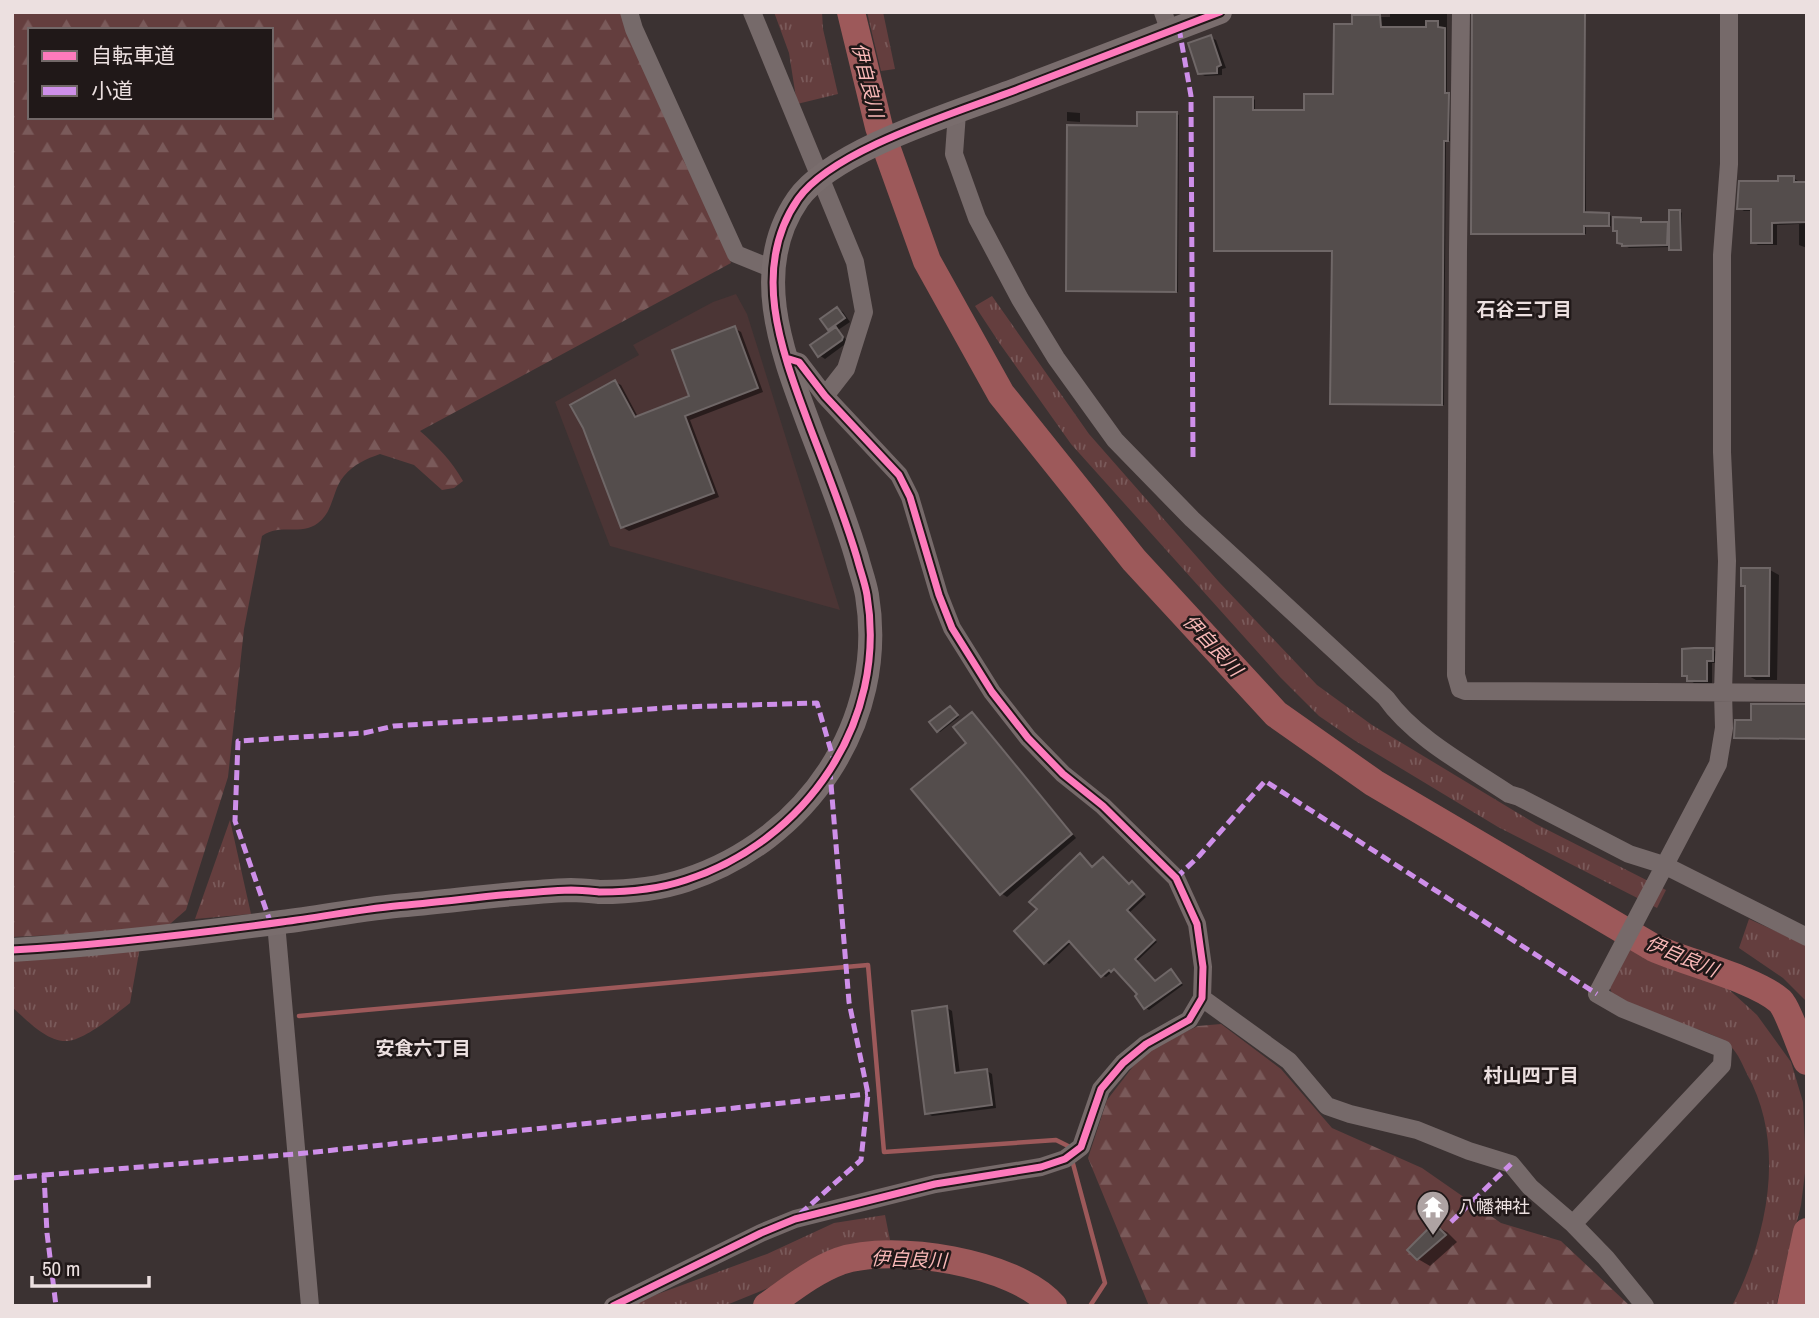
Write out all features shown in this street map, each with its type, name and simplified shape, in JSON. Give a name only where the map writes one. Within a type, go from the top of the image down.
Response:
[{"type":"street","points":[[629,12],[634,29],[736,254],[773,269]]},
{"type":"street","points":[[752,12],[855,262],[864,312],[846,369],[825,396]]},
{"type":"street","points":[[12,950],[195,934],[398,905],[575,890],[632,891],[684,881],[729,862],[772,836],[805,804],[830,772],[847,741],[863,693],[871,643],[867,594],[849,530],[786,358],[774,313],[773,269],[775,251],[784,222],[801,194],[820,177],[893,136],[950,115],[1166,22],[1220,12]]},
{"type":"street","points":[[1461,12],[1457,276],[1458,684],[1465,691],[1807,694]]},
{"type":"street","points":[[1573,1224],[1722,1065],[1723,1049],[1623,1009],[1597,994],[1718,764],[1724,728],[1727,561],[1722,452],[1722,255],[1729,164],[1729,12]]},
{"type":"street","points":[[950,115],[954,154],[977,218],[1020,299],[1056,358],[1115,440],[1192,519],[1386,698],[1394,710],[1441,749],[1509,794],[1660,870],[1807,937]]},
{"type":"street","points":[[613,1306],[795,1219],[935,1184],[1041,1167],[1065,1159],[1081,1147],[1101,1089],[1123,1063],[1146,1044],[1189,1020],[1202,998],[1203,967],[1197,924],[1176,878],[1103,806],[1063,774],[1028,738],[992,692],[952,628],[939,595],[910,497],[899,475],[825,396],[799,362],[786,358]]},
{"type":"street","points":[[274,923],[310,1306]]},
{"type":"street","points":[[1202,998],[1289,1061],[1326,1105],[1350,1114],[1417,1130],[1469,1152],[1511,1164],[1530,1187],[1573,1224],[1606,1258],[1645,1306]]},
{"type":"shaded area","points":[[736,294],[747,314],[840,610],[610,546],[555,402],[639,355],[633,345],[713,302]]},
{"type":"green space","points":[[12,12],[633,12],[731,263],[420,431],[459,474],[463,481],[454,488],[442,490],[414,465],[380,454],[361,462],[344,476],[327,513],[318,523],[305,529],[276,530],[262,536],[244,629],[228,777],[186,910],[163,930],[12,937]]},
{"type":"green space","points":[[774,12],[822,12],[823,29],[838,94],[797,104],[789,53]]},
{"type":"green space","points":[[867,12],[883,12],[895,69],[881,71]]},
{"type":"green space","points":[[992,296],[1089,434],[1219,582],[1317,685],[1372,725],[1536,824],[1666,890],[1657,908],[1498,827],[1319,716],[1280,677],[1071,444],[975,306]]},
{"type":"green space","points":[[230,820],[251,914],[195,919]]},
{"type":"green space","points":[[1749,919],[1807,945],[1807,1002],[1783,978],[1739,948]]},
{"type":"green space","points":[[140,947],[130,1003],[83,1036],[68,1041],[52,1038],[12,1007],[12,959]]},
{"type":"green space","points":[[1626,947],[1724,985],[1757,1015],[1791,1062],[1803,1102],[1806,1165],[1801,1205],[1776,1306],[1732,1306],[1755,1251],[1768,1191],[1766,1131],[1759,1102],[1738,1056],[1727,1043],[1711,1034],[1613,997],[1609,985]]},
{"type":"green space","points":[[1221,1024],[1281,1069],[1332,1128],[1422,1168],[1501,1223],[1561,1241],[1630,1306],[1149,1306],[1088,1158],[1107,1100],[1145,1051],[1198,1026]]},
{"type":"green space","points":[[885,1215],[890,1240],[834,1255],[778,1284],[724,1306],[625,1306],[767,1254],[834,1223]]},
{"type":"building","points":[[1472,12],[1585,12],[1584,212],[1609,213],[1609,226],[1584,226],[1584,234],[1471,234]]},
{"type":"building","points":[[1352,15],[1380,15],[1381,27],[1426,27],[1426,21],[1438,21],[1438,27],[1445,28],[1445,93],[1449,93],[1448,141],[1444,141],[1442,405],[1330,404],[1332,251],[1214,251],[1214,97],[1253,97],[1253,110],[1304,110],[1304,94],[1333,94],[1334,24],[1352,24]]},
{"type":"building","points":[[1211,35],[1221,65],[1217,67],[1217,73],[1198,74],[1188,43]]},
{"type":"building","points":[[1137,112],[1177,112],[1176,292],[1066,291],[1067,125],[1137,126]]},
{"type":"building","points":[[1778,176],[1794,176],[1794,182],[1807,182],[1807,222],[1772,223],[1772,243],[1751,243],[1751,209],[1737,209],[1739,181],[1778,181]]},
{"type":"building","points":[[1669,210],[1680,210],[1681,250],[1669,250]]},
{"type":"building","points":[[1613,217],[1641,218],[1641,222],[1668,222],[1667,245],[1622,246],[1617,243],[1617,231],[1613,231]]},
{"type":"building","points":[[837,307],[845,318],[828,330],[820,319]]},
{"type":"building","points":[[735,326],[758,388],[685,416],[714,493],[621,528],[583,428],[570,405],[615,380],[635,417],[689,396],[672,350]]},
{"type":"building","points":[[836,327],[843,337],[842,340],[818,357],[810,345]]},
{"type":"building","points":[[1741,568],[1770,568],[1769,676],[1745,676],[1745,586],[1741,586]]},
{"type":"building","points":[[1713,648],[1713,661],[1707,661],[1707,681],[1687,681],[1687,676],[1682,676],[1682,649]]},
{"type":"building","points":[[1751,704],[1807,704],[1807,739],[1734,738],[1735,720],[1751,720]]},
{"type":"building","points":[[950,706],[958,715],[937,732],[929,722]]},
{"type":"building","points":[[972,712],[1072,834],[1000,895],[911,789],[966,743],[953,727]]},
{"type":"building","points":[[1080,853],[1092,867],[1103,857],[1129,884],[1132,881],[1144,894],[1127,910],[1155,940],[1135,959],[1155,981],[1171,969],[1181,983],[1144,1009],[1135,996],[1137,994],[1114,969],[1101,977],[1069,941],[1044,964],[1014,931],[1037,909],[1029,902]]},
{"type":"building","points":[[947,1006],[955,1073],[987,1069],[992,1105],[925,1114],[912,1011]]},
{"type":"building","points":[[1434,1223],[1446,1235],[1417,1260],[1407,1250]]},
{"type":"waterway","name":"伊自良川","points":[[851,12],[879,127],[927,261],[1001,394],[1134,560],[1276,714],[1374,783],[1654,948],[1769,993],[1783,1005],[1807,1061]]},
{"type":"waterway","points":[[299,1016],[868,965],[884,1152],[1056,1140],[1068,1146],[1070,1151]]},
{"type":"waterway","points":[[1072,1160],[1105,1283],[1090,1306]]},
{"type":"waterway","name":"伊自良川","points":[[1791,1306],[1807,1232]]},
{"type":"waterway","name":"伊自良川","points":[[767,1306],[830,1265],[863,1256],[890,1254],[952,1260],[983,1268],[1011,1278],[1035,1291],[1053,1306]]},
{"type":"marked path","points":[[1179,28],[1191,96],[1193,458]]},
{"type":"marked path","points":[[271,924],[235,821],[238,741],[364,733],[394,726],[680,707],[817,703],[834,761]]},
{"type":"marked path","points":[[800,1214],[861,1160],[868,1094],[849,1002],[830,772]]},
{"type":"marked path","points":[[1176,878],[1265,781],[1597,994]]},
{"type":"marked path","points":[[44,1175],[296,1154],[868,1094]]},
{"type":"marked path","points":[[1451,1222],[1511,1164]]},
{"type":"marked path","points":[[12,1178],[44,1175],[47,1233],[56,1306]]},
{"type":"cycle path","points":[[12,950],[147,939],[376,908],[509,894],[654,888],[686,880],[729,862],[768,837],[802,806],[829,771],[851,731],[864,688],[870,642],[864,581],[841,509],[791,373],[776,314],[773,284],[775,255],[783,227],[798,199],[815,181],[840,163],[901,133],[1220,12]]},
{"type":"cycle path","points":[[613,1306],[795,1219],[935,1184],[1041,1167],[1065,1159],[1081,1147],[1101,1089],[1123,1063],[1146,1044],[1189,1020],[1202,998],[1203,967],[1197,924],[1176,878],[1103,806],[1063,774],[1028,738],[992,692],[952,628],[939,595],[910,497],[899,475],[825,396],[799,362],[786,358]]},
{"type":"place","name":"八幡神社","points":[[1433,1237]]},
{"type":"district","name":"石谷三丁目","points":[[1524,309]]},
{"type":"district","name":"安食六丁目","points":[[423,1048]]},
{"type":"district","name":"村山四丁目","points":[[1531,1075]]}]
